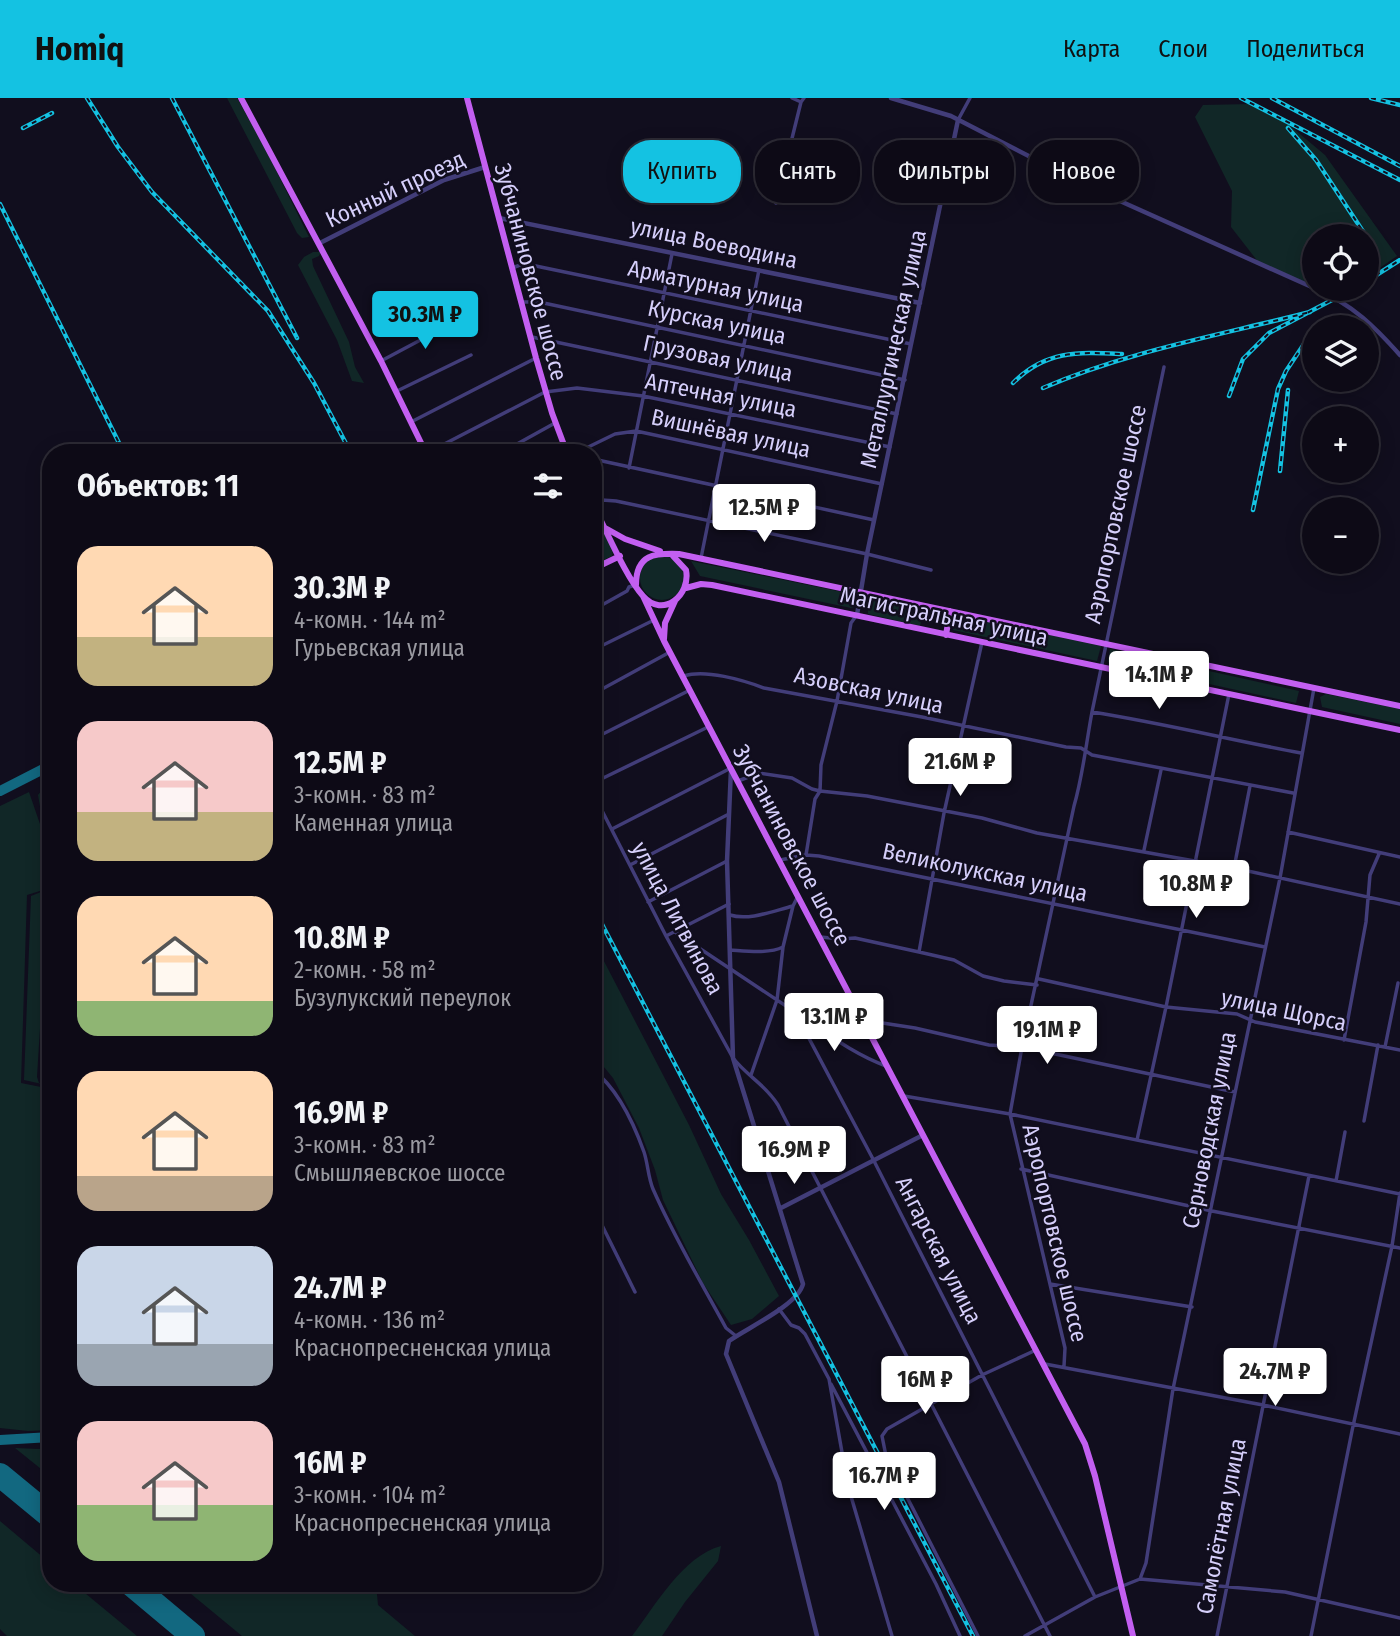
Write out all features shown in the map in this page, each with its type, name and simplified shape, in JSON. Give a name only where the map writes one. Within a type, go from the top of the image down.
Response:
[{"type":"main road","points":[[242,98],[397,391],[422,444]]},
{"type":"main road","name":"Зубчаниновское шоссе","points":[[467,98],[545,392],[563,444]]},
{"type":"main road","points":[[602,520],[643,596],[655,604],[669,604],[681,597],[686,588],[686,570],[679,560],[607,529]]},
{"type":"main road","points":[[636,585],[638,571],[644,560],[656,554],[668,554]]},
{"type":"main road","name":"Магистральная улица","points":[[668,554],[701,558],[860,591],[1400,706]]},
{"type":"main road","points":[[602,565],[620,556]]},
{"type":"main road","name":"Магистральная улица","points":[[686,588],[701,584],[712,585],[1400,730]]},
{"type":"main road","name":"Зубчаниновское шоссе","points":[[643,596],[664,641],[1044,1364]]},
{"type":"main road","points":[[664,641],[665,623],[675,601]]},
{"type":"main road","points":[[946,635],[950,611]]},
{"type":"main road","name":"Аэропортовское шоссе","points":[[1044,1364],[1090,1457],[1133,1636]]},
{"type":"street","points":[[792,98],[802,100],[792,140]]},
{"type":"street","points":[[891,98],[958,120],[1091,188],[1302,282]]},
{"type":"street","name":"Металлургическая улица","points":[[806,855],[815,799],[820,791],[821,765],[837,701],[851,623],[857,615],[867,554],[958,120],[970,98]]},
{"type":"street","name":"Конный проезд","points":[[320,243],[444,180],[485,167]]},
{"type":"street","name":"улица Воеводина","points":[[499,218],[921,303]]},
{"type":"street","points":[[629,468],[672,252]]},
{"type":"street","name":"Арматурная улица","points":[[512,268],[523,264],[531,265],[912,345]]},
{"type":"street","points":[[701,558],[759,270]]},
{"type":"street","points":[[1342,301],[1371,323],[1400,355]]},
{"type":"street","name":"Курская улица","points":[[521,302],[539,302],[905,380]]},
{"type":"street","points":[[381,361],[458,320]]},
{"type":"street","name":"Грузовая улица","points":[[530,336],[898,414]]},
{"type":"street","points":[[397,391],[471,355]]},
{"type":"street","points":[[411,422],[536,358]]},
{"type":"street","name":"Аэропортовское шоссе","points":[[1064,1366],[1065,1348],[1010,1115],[1083,776],[1084,751],[1164,367]]},
{"type":"street","name":"Аптечная улица","points":[[545,392],[577,388],[643,396],[890,447]]},
{"type":"street","points":[[444,444],[545,392]]},
{"type":"street","points":[[517,444],[555,423]]},
{"type":"street","name":"Вишнёвая улица","points":[[596,444],[615,434],[636,431],[882,484]]},
{"type":"street","points":[[602,461],[874,520]]},
{"type":"street","points":[[602,500],[708,520],[931,570]]},
{"type":"street","points":[[602,605],[636,585]]},
{"type":"street","points":[[602,646],[654,620]]},
{"type":"street","points":[[919,952],[944,813],[982,642]]},
{"type":"street","points":[[602,689],[670,652]]},
{"type":"street","name":"Азовская улица","points":[[684,676],[693,673],[747,681],[764,688],[1081,748],[1092,755],[1161,770],[1293,793]]},
{"type":"street","name":"Серноводская улица","points":[[1140,1579],[1146,1563],[1173,1389],[1280,878],[1293,793],[1314,688]]},
{"type":"street","points":[[602,734],[691,690]]},
{"type":"street","points":[[1137,1140],[1229,694]]},
{"type":"street","points":[[1092,712],[1301,753]]},
{"type":"street","points":[[602,779],[710,726]]},
{"type":"street","points":[[731,768],[727,861],[733,1058],[803,1284],[796,1296],[729,1341],[726,1354],[779,1482],[817,1636]]},
{"type":"street","points":[[611,829],[731,768]]},
{"type":"street","points":[[1144,850],[1161,770]]},
{"type":"street","points":[[738,781],[759,773],[792,778],[820,791],[867,796],[944,813],[982,818],[1026,830],[1144,850],[1400,904]]},
{"type":"street","points":[[1234,868],[1250,786]]},
{"type":"street","name":"улица Литвинова","points":[[602,811],[733,1058],[764,1085],[778,1105],[1050,1636]]},
{"type":"street","points":[[630,865],[727,815]]},
{"type":"street","points":[[1288,832],[1400,858]]},
{"type":"street","points":[[1343,1040],[1366,922],[1370,875],[1379,854]]},
{"type":"street","name":"Великолукская улица","points":[[780,860],[806,855],[840,860],[1265,947]]},
{"type":"street","points":[[648,902],[727,861]]},
{"type":"street","points":[[750,1075],[755,1068],[777,1000],[783,947],[798,896]]},
{"type":"street","points":[[666,936],[729,904]]},
{"type":"street","points":[[730,915],[738,918],[793,906]]},
{"type":"street","name":"Ангарская улица","points":[[675,932],[795,1012],[873,1159],[1094,1597]]},
{"type":"street","name":"улица Щорса","points":[[820,937],[855,938],[954,960],[983,976],[1004,981],[1038,982],[1166,1007],[1237,1014],[1255,1022],[1400,1050]]},
{"type":"street","points":[[730,950],[774,951],[783,947]]},
{"type":"street","points":[[1385,1047],[1398,983]]},
{"type":"street","points":[[795,1012],[843,1045],[872,1061],[888,1066]]},
{"type":"street","points":[[863,1020],[915,1028],[989,1045],[1023,1047],[1069,1059],[1236,1092]]},
{"type":"street","points":[[1364,1121],[1378,1045]]},
{"type":"street","points":[[602,1077],[626,1113],[643,1152],[652,1186],[678,1242],[726,1328],[736,1336]]},
{"type":"street","points":[[903,1096],[1400,1193],[1392,1246],[1311,1636]]},
{"type":"street","points":[[1336,1181],[1345,1132]]},
{"type":"street","points":[[781,1208],[923,1135]]},
{"type":"street","points":[[1021,1169],[1212,1211],[1400,1248]]},
{"type":"street","name":"Самолётная улица","points":[[1217,1636],[1310,1176]]},
{"type":"street","points":[[602,1225],[635,1292]]},
{"type":"street","points":[[1050,1284],[1192,1307]]},
{"type":"street","points":[[779,1309],[791,1325],[805,1334],[936,1584],[960,1636]]},
{"type":"street","points":[[978,1636],[886,1456],[882,1436],[887,1429],[982,1375],[1036,1350]]},
{"type":"street","points":[[1044,1364],[1400,1434]]},
{"type":"street","points":[[829,1379],[848,1486],[892,1636]]},
{"type":"street","points":[[1026,1636],[1094,1597],[1140,1579],[1285,1592],[1400,1618]]},
{"type":"green space","points":[[227,98],[237,98],[309,237],[302,238],[297,233]]},
{"type":"green space","points":[[1251,104],[1282,119],[1325,155],[1374,224],[1302,224],[1302,283],[1259,263],[1231,227],[1232,191],[1195,117],[1203,105]]},
{"type":"green space","points":[[1379,231],[1397,256],[1379,269]]},
{"type":"green space","points":[[313,252],[321,252],[312,259],[313,266],[349,342],[355,367],[364,383],[352,381],[337,340],[298,265],[304,257]]},
{"type":"green space","points":[[602,528],[613,551],[612,556],[602,561]]},
{"type":"green space","points":[[662,556],[678,562],[684,578],[678,594],[662,600],[646,594],[640,578],[646,562]]},
{"type":"green space","points":[[691,561],[852,594],[857,599],[855,607],[700,576]]},
{"type":"green space","points":[[868,597],[924,609],[920,626],[868,614]]},
{"type":"green space","points":[[956,615],[1101,646],[1097,661],[953,630]]},
{"type":"green space","points":[[1110,649],[1299,691],[1296,703],[1108,662]]},
{"type":"green space","points":[[1326,694],[1400,709],[1400,724],[1322,707],[1320,697]]},
{"type":"green space","points":[[42,790],[42,818],[38,795]]},
{"type":"green space","points":[[29,792],[41,827],[42,890],[27,895],[21,1083],[42,1087],[42,1430],[0,1428],[0,806]]},
{"type":"green space","points":[[42,892],[42,996],[37,1077],[42,1084],[24,1080],[31,896]]},
{"type":"green space","points":[[602,957],[689,1125],[721,1194],[779,1296],[752,1319],[731,1325],[703,1283],[663,1200],[639,1128],[613,1078],[602,1065]]},
{"type":"green space","points":[[15,1448],[42,1448],[42,1470]]},
{"type":"green space","points":[[0,1521],[42,1556],[42,1592],[84,1592],[137,1636],[7,1636],[0,1629]]},
{"type":"green space","points":[[721,1546],[718,1561],[662,1636],[632,1636],[682,1571],[694,1560]]},
{"type":"green space","points":[[189,1592],[377,1592],[378,1605],[415,1636],[242,1636]]},
{"type":"taxiway","points":[[0,791],[42,770]]},
{"type":"taxiway","points":[[0,1440],[42,1438]]},
{"type":"taxiway","points":[[155,1604],[156,1592]]},
{"type":"runway","points":[[0,1475],[42,1510]]},
{"type":"runway","points":[[141,1592],[193,1636]]},
{"type":"railway","points":[[87,98],[118,147],[152,192],[268,311],[314,383],[346,444]]},
{"type":"railway","points":[[172,98],[297,338]]},
{"type":"railway","points":[[1241,98],[1400,180]]},
{"type":"railway","points":[[1272,98],[1400,166]]},
{"type":"railway","points":[[1371,98],[1400,105]]},
{"type":"railway","points":[[23,128],[52,113]]},
{"type":"railway","points":[[1288,128],[1316,160],[1358,224]]},
{"type":"railway","points":[[0,204],[120,444]]},
{"type":"railway","points":[[1379,273],[1400,260]]},
{"type":"railway","points":[[1229,396],[1243,359],[1269,333],[1330,301]]},
{"type":"railway","points":[[1043,388],[1141,354],[1310,312]]},
{"type":"railway","points":[[1253,510],[1278,389],[1302,347]]},
{"type":"railway","points":[[1013,383],[1038,364],[1063,355],[1122,354]]},
{"type":"railway","points":[[1280,471],[1288,390]]},
{"type":"railway","points":[[602,924],[973,1636]]}]
